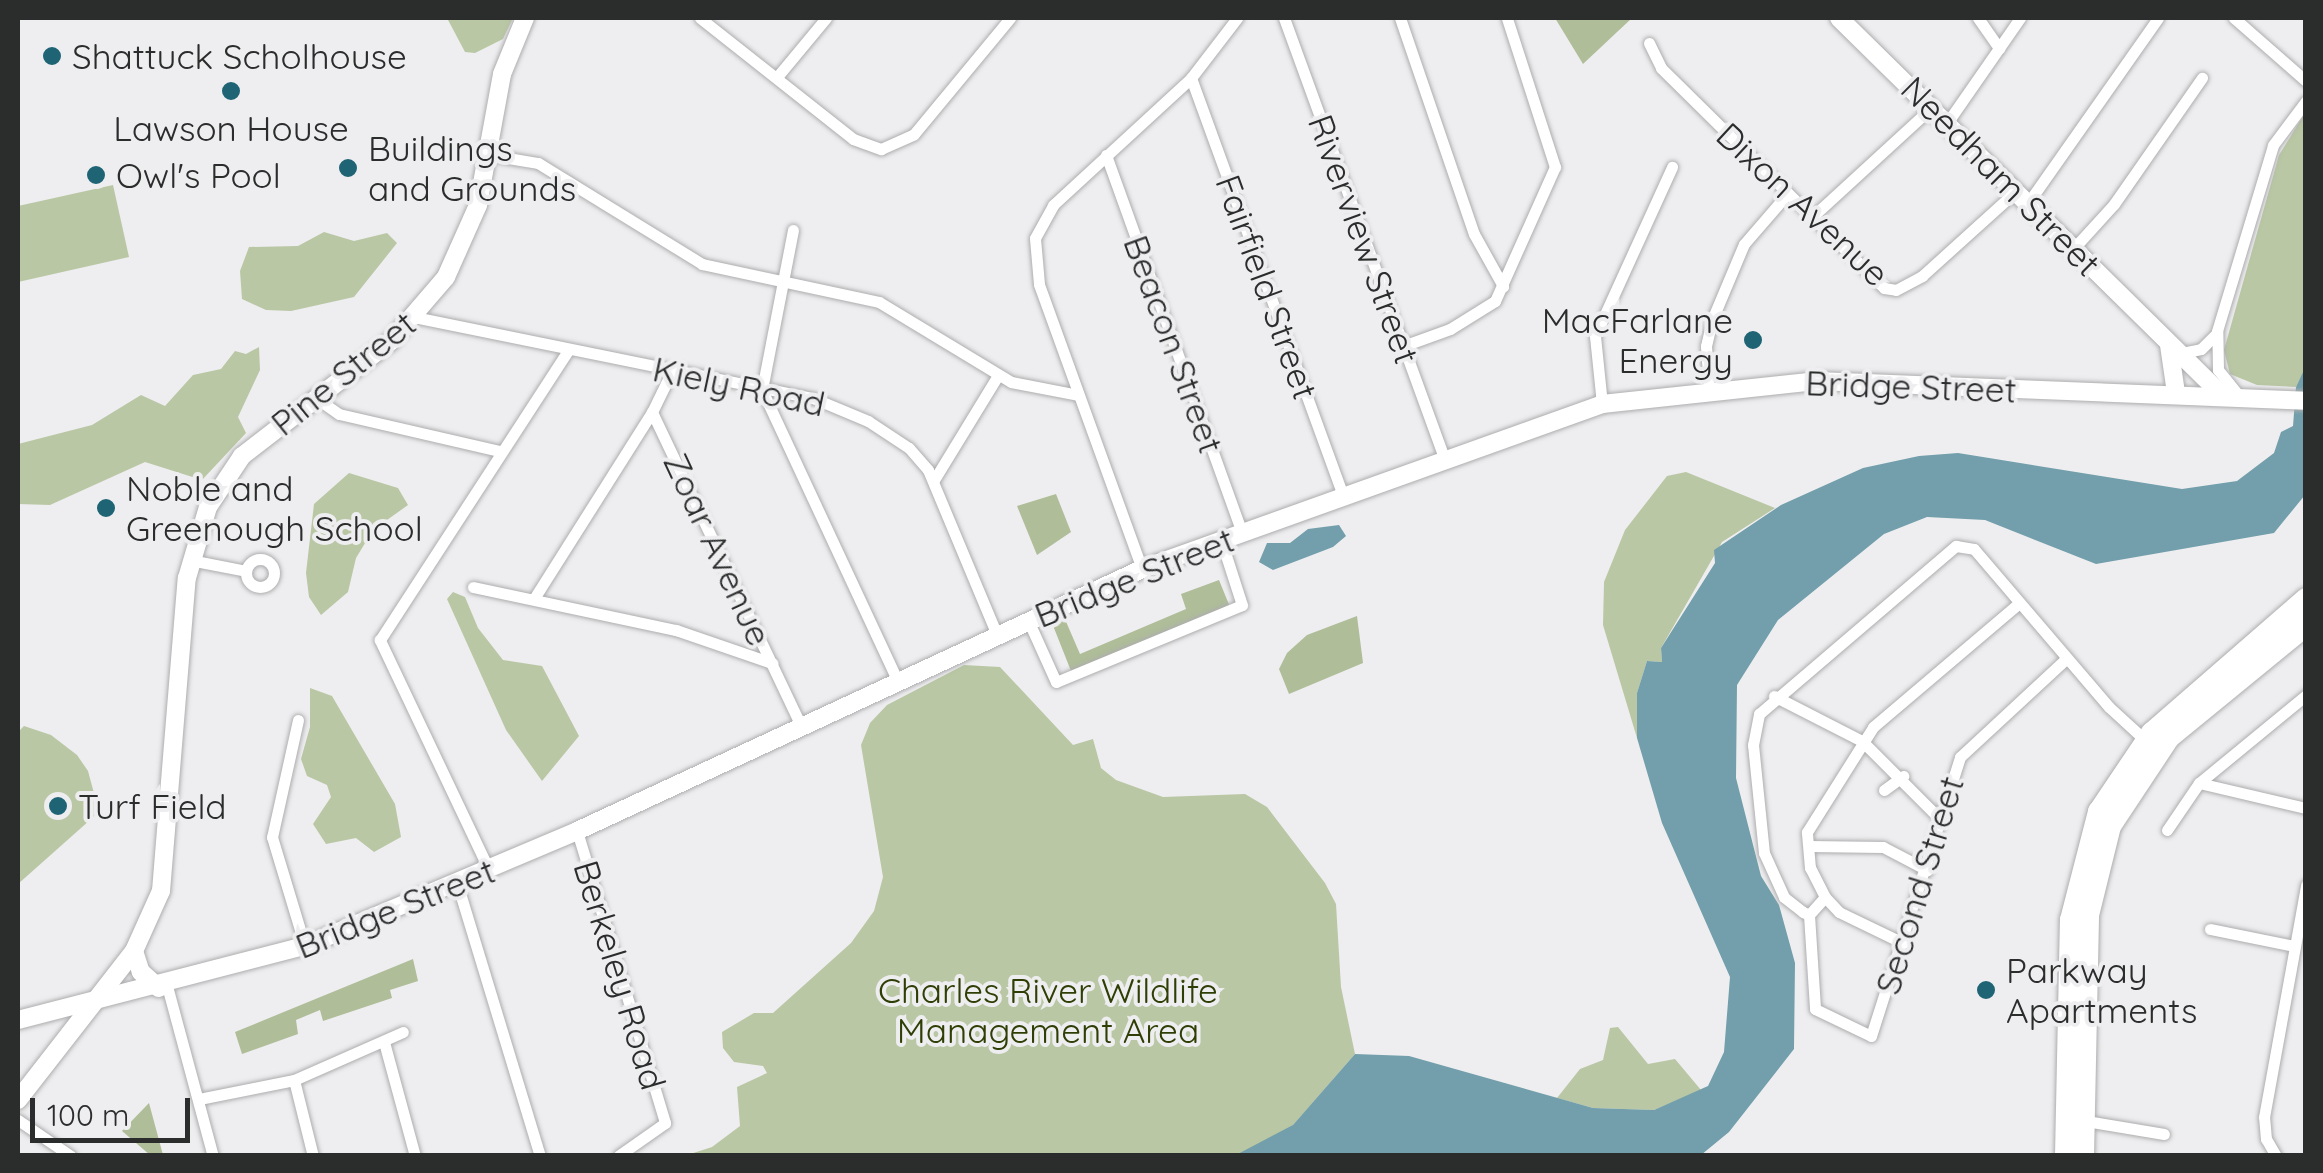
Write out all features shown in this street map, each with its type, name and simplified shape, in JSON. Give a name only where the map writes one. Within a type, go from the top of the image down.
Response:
[{"type":"highway","points":[[2066,1156],[2078,879],[2108,796],[2146,740],[2306,598]]},
{"type":"highway","points":[[2083,1156],[2088,916],[2114,819],[2169,737],[2306,625]]},
{"type":"main road","name":"Pine Street","points":[[18,1100],[134,951],[168,863],[190,560],[202,519],[232,468],[414,317],[461,249],[490,155],[502,74],[525,18]]},
{"type":"main road","name":"Needham Street","points":[[1839,18],[2162,336],[2231,397]]},
{"type":"main road","name":"Needham Street","points":[[2162,336],[2175,361],[2176,393]]},
{"type":"main road","name":"Bridge Street","points":[[18,1020],[163,987],[305,946],[577,831],[1142,569],[1602,404],[1709,388],[1816,382],[2176,393],[2300,401]]},
{"type":"main road","points":[[134,951],[141,972],[163,987]]},
{"type":"street","points":[[700,18],[867,147],[898,146],[1010,18]]},
{"type":"street","points":[[777,76],[826,18]]},
{"type":"street","points":[[1142,569],[1078,395],[1033,252],[1045,215],[1191,78],[1237,18]]},
{"type":"street","name":"Riverview Street","points":[[1284,18],[1445,460]]},
{"type":"street","points":[[1400,18],[1474,234],[1504,286]]},
{"type":"street","points":[[1403,346],[1484,312],[1504,286],[1556,158],[1507,18]]},
{"type":"street","points":[[1978,18],[1999,48]]},
{"type":"street","points":[[1947,123],[2020,18]]},
{"type":"street","points":[[2022,197],[2158,18]]},
{"type":"street","points":[[2234,18],[2306,81]]},
{"type":"street","name":"Dixon Avenue","points":[[1649,43],[1662,68],[1884,288],[1896,290],[1922,276],[2022,197]]},
{"type":"street","name":"Fairfield Street","points":[[1191,78],[1343,496]]},
{"type":"street","points":[[2074,248],[2114,204],[2202,78]]},
{"type":"street","points":[[2231,397],[2216,366],[2217,331],[2273,145],[2306,101]]},
{"type":"street","points":[[1812,217],[1932,108]]},
{"type":"street","points":[[490,155],[538,163],[702,264],[879,302],[998,374],[1036,391],[1078,395]]},
{"type":"street","name":"Beacon Street","points":[[1106,155],[1242,532]]},
{"type":"street","points":[[1602,404],[1595,336],[1672,167]]},
{"type":"street","points":[[1709,388],[1706,346],[1712,320],[1752,232],[1788,193]]},
{"type":"street","points":[[793,230],[762,390],[898,682]]},
{"type":"street","name":"Kiely Road","points":[[414,317],[762,390],[856,414],[910,448],[934,480],[997,635]]},
{"type":"street","points":[[2182,354],[2205,347],[2217,331]]},
{"type":"street","points":[[489,870],[380,640],[568,350]]},
{"type":"street","name":"Zoar Avenue","points":[[672,371],[652,412],[802,726]]},
{"type":"street","points":[[934,480],[998,374]]},
{"type":"street","points":[[316,398],[339,414],[500,452]]},
{"type":"street","points":[[535,596],[652,412]]},
{"type":"street","points":[[1028,620],[1056,682],[1242,605],[1221,540]]},
{"type":"street","points":[[1825,897],[1810,915],[1784,897],[1756,815],[1753,745],[1759,714],[1774,696],[1956,546],[1974,549],[2066,659],[2146,740]]},
{"type":"street","points":[[190,560],[246,571]]},
{"type":"street","points":[[473,587],[535,596],[676,630],[772,663]]},
{"type":"street","points":[[1903,943],[1839,912],[1825,897],[1810,868],[1807,832],[1825,796],[1862,741],[2019,603]]},
{"type":"street","name":"Second Street","points":[[1810,915],[1815,1009],[1871,1036],[1960,757],[2066,659]]},
{"type":"street","points":[[2166,830],[2199,783],[2300,705],[2306,695]]},
{"type":"street","points":[[1774,696],[1862,741],[1903,776],[1940,819]]},
{"type":"street","points":[[298,720],[272,837],[305,946]]},
{"type":"street","points":[[1884,790],[1903,776]]},
{"type":"street","points":[[2199,783],[2306,808]]},
{"type":"street","name":"Berkeley Road","points":[[577,831],[665,1123],[618,1156]]},
{"type":"street","points":[[1808,846],[1883,847],[1927,870]]},
{"type":"street","points":[[457,883],[540,1156]]},
{"type":"street","points":[[2276,1156],[2266,1139],[2264,1117],[2306,885]]},
{"type":"street","points":[[2210,928],[2294,946]]},
{"type":"street","points":[[163,987],[214,1156]]},
{"type":"street","points":[[199,1099],[294,1080],[403,1032]]},
{"type":"street","points":[[384,1042],[415,1156]]},
{"type":"street","points":[[294,1080],[314,1156]]},
{"type":"street","points":[[18,1120],[71,1156]]},
{"type":"street","points":[[2086,1121],[2164,1134]]},
{"type":"green space","points":[[447,18],[513,18],[503,39],[475,53],[465,52]]},
{"type":"green space","points":[[1555,18],[1632,18],[1583,64]]},
{"type":"green space","points":[[2305,113],[2306,368],[2296,387],[2257,385],[2230,374],[2224,350],[2279,155]]},
{"type":"green space","points":[[113,185],[129,257],[18,282],[18,206]]},
{"type":"green space","points":[[324,232],[354,241],[387,233],[397,243],[354,297],[291,311],[266,310],[242,299],[240,271],[249,247],[298,246]]},
{"type":"green space","points":[[259,347],[260,370],[238,417],[246,433],[202,480],[145,462],[50,505],[18,504],[18,444],[92,425],[141,395],[165,406],[193,375],[221,369],[235,351],[246,354]]},
{"type":"green space","points":[[1686,472],[1775,508],[1722,542],[1661,648],[1662,662],[1647,661],[1637,693],[1637,738],[1603,625],[1604,582],[1625,530],[1667,476]]},
{"type":"green space","points":[[349,473],[398,488],[408,505],[373,530],[356,558],[348,592],[321,615],[309,597],[306,573],[314,504]]},
{"type":"green space","points":[[1056,494],[1071,532],[1037,555],[1017,506]]},
{"type":"green space","points":[[1219,580],[1230,607],[1071,671],[1052,623],[1064,617],[1080,654],[1186,609],[1181,594]]},
{"type":"green space","points":[[453,592],[465,597],[478,628],[503,660],[542,666],[579,736],[542,781],[506,730],[447,599]]},
{"type":"green space","points":[[1357,616],[1363,663],[1289,694],[1279,669],[1287,653],[1307,635]]},
{"type":"green space","name":"Charles River Wildlife Management Area","points":[[964,665],[1000,667],[1073,745],[1093,739],[1101,768],[1116,780],[1163,797],[1245,794],[1267,807],[1325,883],[1336,904],[1341,987],[1355,1054],[1288,1131],[1239,1155],[684,1156],[712,1147],[740,1126],[737,1087],[767,1073],[763,1066],[734,1062],[723,1048],[722,1032],[754,1013],[773,1013],[851,943],[874,911],[883,877],[861,745],[870,723],[887,705]]},
{"type":"green space","points":[[310,688],[332,696],[395,804],[401,837],[374,852],[356,838],[326,844],[313,824],[331,797],[327,785],[307,776],[301,759],[310,727]]},
{"type":"green space","name":"Turf Field","points":[[24,726],[51,735],[77,755],[88,771],[99,812],[18,884],[18,732]]},
{"type":"green space","points":[[413,959],[418,981],[390,990],[392,998],[323,1021],[320,1010],[296,1020],[298,1034],[242,1054],[235,1032]]},
{"type":"green space","points":[[1618,1027],[1648,1064],[1675,1059],[1701,1090],[1654,1110],[1593,1108],[1557,1098],[1580,1069],[1603,1060],[1610,1028]]},
{"type":"green space","points":[[149,1103],[163,1155],[150,1155],[122,1131]]},
{"type":"water","points":[[2305,368],[2305,495],[2274,533],[2096,564],[1985,520],[1927,517],[1884,534],[1778,620],[1737,685],[1736,778],[1761,876],[1779,905],[1795,963],[1794,1049],[1729,1132],[1701,1155],[1234,1156],[1293,1125],[1355,1054],[1409,1056],[1593,1108],[1654,1110],[1708,1086],[1724,1052],[1730,977],[1662,823],[1637,738],[1637,693],[1647,661],[1662,662],[1661,648],[1715,563],[1714,550],[1781,505],[1863,468],[1919,456],[1958,453],[2182,489],[2237,481],[2274,453],[2281,432],[2293,426],[2296,387]]},
{"type":"water","points":[[1339,525],[1346,536],[1333,547],[1273,570],[1259,562],[1267,543],[1290,543],[1308,529]]},
{"type":"place","name":"Shattuck Scholhouse","points":[[52,56]]},
{"type":"place","name":"Lawson House","points":[[231,91]]},
{"type":"place","name":"Buildings and Grounds","points":[[348,168]]},
{"type":"place","name":"Owl's Pool","points":[[96,175]]},
{"type":"place","name":"MacFarlane Energy","points":[[1753,340]]},
{"type":"place","name":"Noble and Greenough School","points":[[106,508]]},
{"type":"place","name":"Turf Field","points":[[58,806]]},
{"type":"place","name":"Parkway Apartments","points":[[1986,990]]}]
